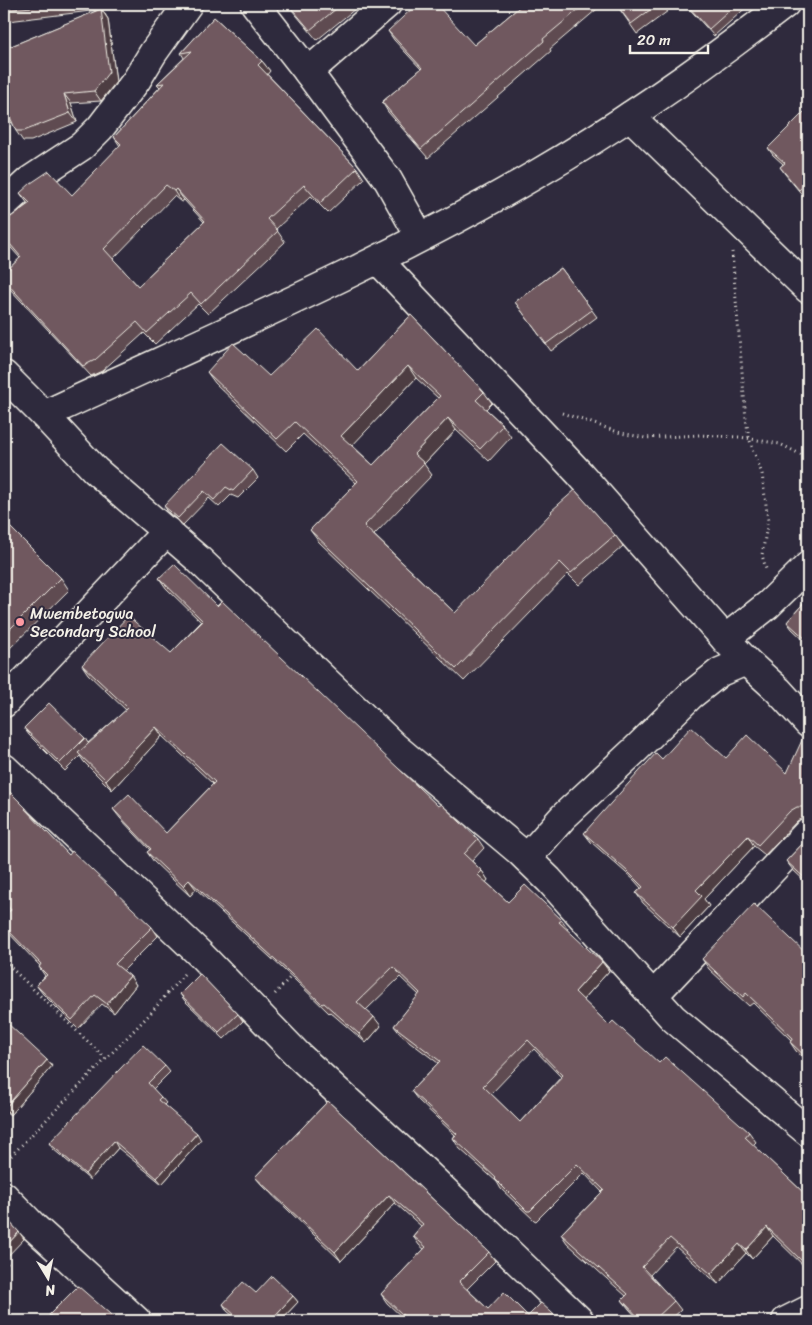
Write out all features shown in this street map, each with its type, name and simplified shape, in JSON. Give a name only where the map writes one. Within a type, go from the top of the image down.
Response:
[{"type":"street","points":[[4,204],[29,182],[82,146],[100,128],[136,81],[153,53],[188,4]]},
{"type":"street","points":[[255,4],[388,180],[420,237]]},
{"type":"street","points":[[308,72],[387,4]]},
{"type":"street","points":[[44,415],[378,260],[535,175],[630,116],[723,52],[785,4]]},
{"type":"street","points":[[630,116],[808,289]]},
{"type":"street","points":[[378,260],[580,474],[725,639],[778,690],[808,723]]},
{"type":"street","points":[[4,375],[95,470],[167,531],[394,746],[527,858],[673,1018],[808,1132]]},
{"type":"street","points":[[4,703],[167,531]]},
{"type":"street","points":[[725,639],[768,606],[808,566]]},
{"type":"street","points":[[527,858],[564,817],[690,695],[720,672],[746,661]]},
{"type":"street","points":[[4,768],[201,955],[258,1012],[298,1056],[424,1171],[580,1321]]},
{"type":"street","points":[[653,996],[808,832]]},
{"type":"street","points":[[4,1196],[137,1321]]},
{"type":"street","points":[[786,1321],[808,1310]]},
{"type":"path","points":[[730,212],[749,438],[762,474],[768,520],[762,555],[769,578],[779,594]]},
{"type":"path","points":[[524,416],[557,412],[621,433],[645,438],[700,435],[749,438],[780,444],[808,458]]},
{"type":"path","points":[[4,1163],[149,1014],[201,955]]},
{"type":"path","points":[[4,961],[106,1059]]},
{"type":"path","points":[[258,1012],[298,969]]},
{"type":"building","points":[[4,4],[59,4],[4,10]]},
{"type":"building","points":[[288,4],[342,4],[310,30]]},
{"type":"building","points":[[417,4],[436,4],[474,45],[523,4],[585,4],[543,39],[544,41],[421,149],[382,102],[422,68],[388,31]]},
{"type":"building","points":[[616,4],[658,4],[631,24]]},
{"type":"building","points":[[686,4],[737,4],[709,29]]},
{"type":"building","points":[[101,9],[109,72],[94,91],[64,94],[70,113],[24,131],[16,131],[7,110],[4,113],[4,49]]},
{"type":"building","points":[[214,17],[262,61],[258,65],[357,168],[320,203],[304,185],[267,219],[278,231],[201,304],[191,293],[147,333],[137,322],[95,360],[83,366],[4,280],[4,273],[21,257],[4,237],[4,222],[30,203],[20,193],[49,171],[72,195],[121,144],[114,137],[164,83],[157,84],[192,51],[181,53]],"holes":[[[166,185],[174,191],[176,189],[205,221],[138,286],[104,249]]]},
{"type":"building","points":[[808,108],[808,182],[799,190],[780,167],[785,163],[768,148]]},
{"type":"building","points":[[561,268],[592,310],[546,344],[515,302]]},
{"type":"building","points":[[411,315],[484,392],[476,400],[503,425],[480,449],[448,418],[414,454],[424,463],[364,526],[455,613],[551,511],[575,490],[615,535],[571,573],[560,562],[456,669],[310,530],[358,481],[295,422],[277,439],[207,372],[233,343],[269,376],[318,329],[358,371]],"holes":[[[408,366],[440,396],[373,465],[341,436]]]},
{"type":"building","points":[[223,443],[253,470],[233,491],[226,487],[214,500],[204,491],[178,518],[164,506]]},
{"type":"building","name":"Mwembetogwa Secondary School","points":[[6,523],[61,578],[4,635],[4,526]]},
{"type":"building","points":[[174,564],[217,606],[222,601],[438,806],[441,804],[478,839],[464,854],[482,871],[478,875],[508,902],[525,885],[562,920],[559,922],[602,962],[575,992],[609,1025],[613,1021],[659,1063],[665,1057],[749,1132],[745,1137],[805,1194],[808,1191],[808,1255],[802,1261],[767,1227],[746,1250],[739,1244],[711,1274],[670,1238],[642,1267],[674,1301],[653,1321],[642,1321],[622,1300],[628,1294],[561,1234],[604,1190],[577,1164],[530,1211],[527,1211],[496,1178],[453,1138],[457,1134],[411,1091],[440,1061],[394,1026],[420,993],[393,967],[357,1002],[374,1017],[359,1034],[324,1003],[322,1004],[189,880],[183,886],[147,852],[151,849],[113,809],[129,794],[166,833],[215,782],[156,727],[106,780],[78,753],[128,708],[82,665],[128,616],[171,653],[203,621],[159,578]],"holes":[[[528,1040],[563,1076],[520,1122],[483,1086]]]},
{"type":"building","points":[[808,598],[808,641],[787,622]]},
{"type":"building","points":[[49,703],[85,738],[60,763],[24,728]]},
{"type":"building","points":[[691,727],[726,758],[747,735],[787,773],[803,738],[808,743],[808,809],[797,807],[790,811],[758,845],[748,836],[696,890],[702,896],[673,927],[636,893],[643,887],[584,833],[656,753],[662,759]]},
{"type":"building","points":[[4,786],[69,855],[72,851],[152,927],[115,964],[130,976],[107,1004],[95,995],[72,1020],[36,985],[47,975],[39,967],[41,964],[4,926],[4,917],[11,910],[4,902]]},
{"type":"building","points":[[808,838],[808,881],[786,861]]},
{"type":"building","points":[[754,904],[808,955],[808,1059],[790,1042],[793,1038],[746,993],[743,997],[702,959]]},
{"type":"building","points":[[200,974],[238,1014],[219,1032],[180,994]]},
{"type":"building","points":[[6,1022],[47,1060],[5,1108],[4,1024]]},
{"type":"building","points":[[143,1045],[165,1066],[148,1083],[161,1097],[158,1100],[197,1133],[157,1178],[114,1141],[85,1174],[49,1143]]},
{"type":"building","points":[[328,1101],[489,1252],[459,1282],[488,1309],[504,1292],[528,1316],[541,1303],[561,1321],[400,1321],[405,1317],[381,1294],[426,1247],[413,1236],[423,1224],[389,1195],[335,1252],[255,1177]]},
{"type":"building","points":[[4,1216],[19,1232],[4,1248]]},
{"type":"building","points":[[272,1276],[293,1296],[270,1321],[241,1321],[223,1304],[243,1282],[256,1293]]},
{"type":"building","points":[[78,1286],[118,1321],[59,1321],[49,1315]]},
{"type":"place","name":"Mwembetogwa Secondary School","points":[[20,622]]}]
